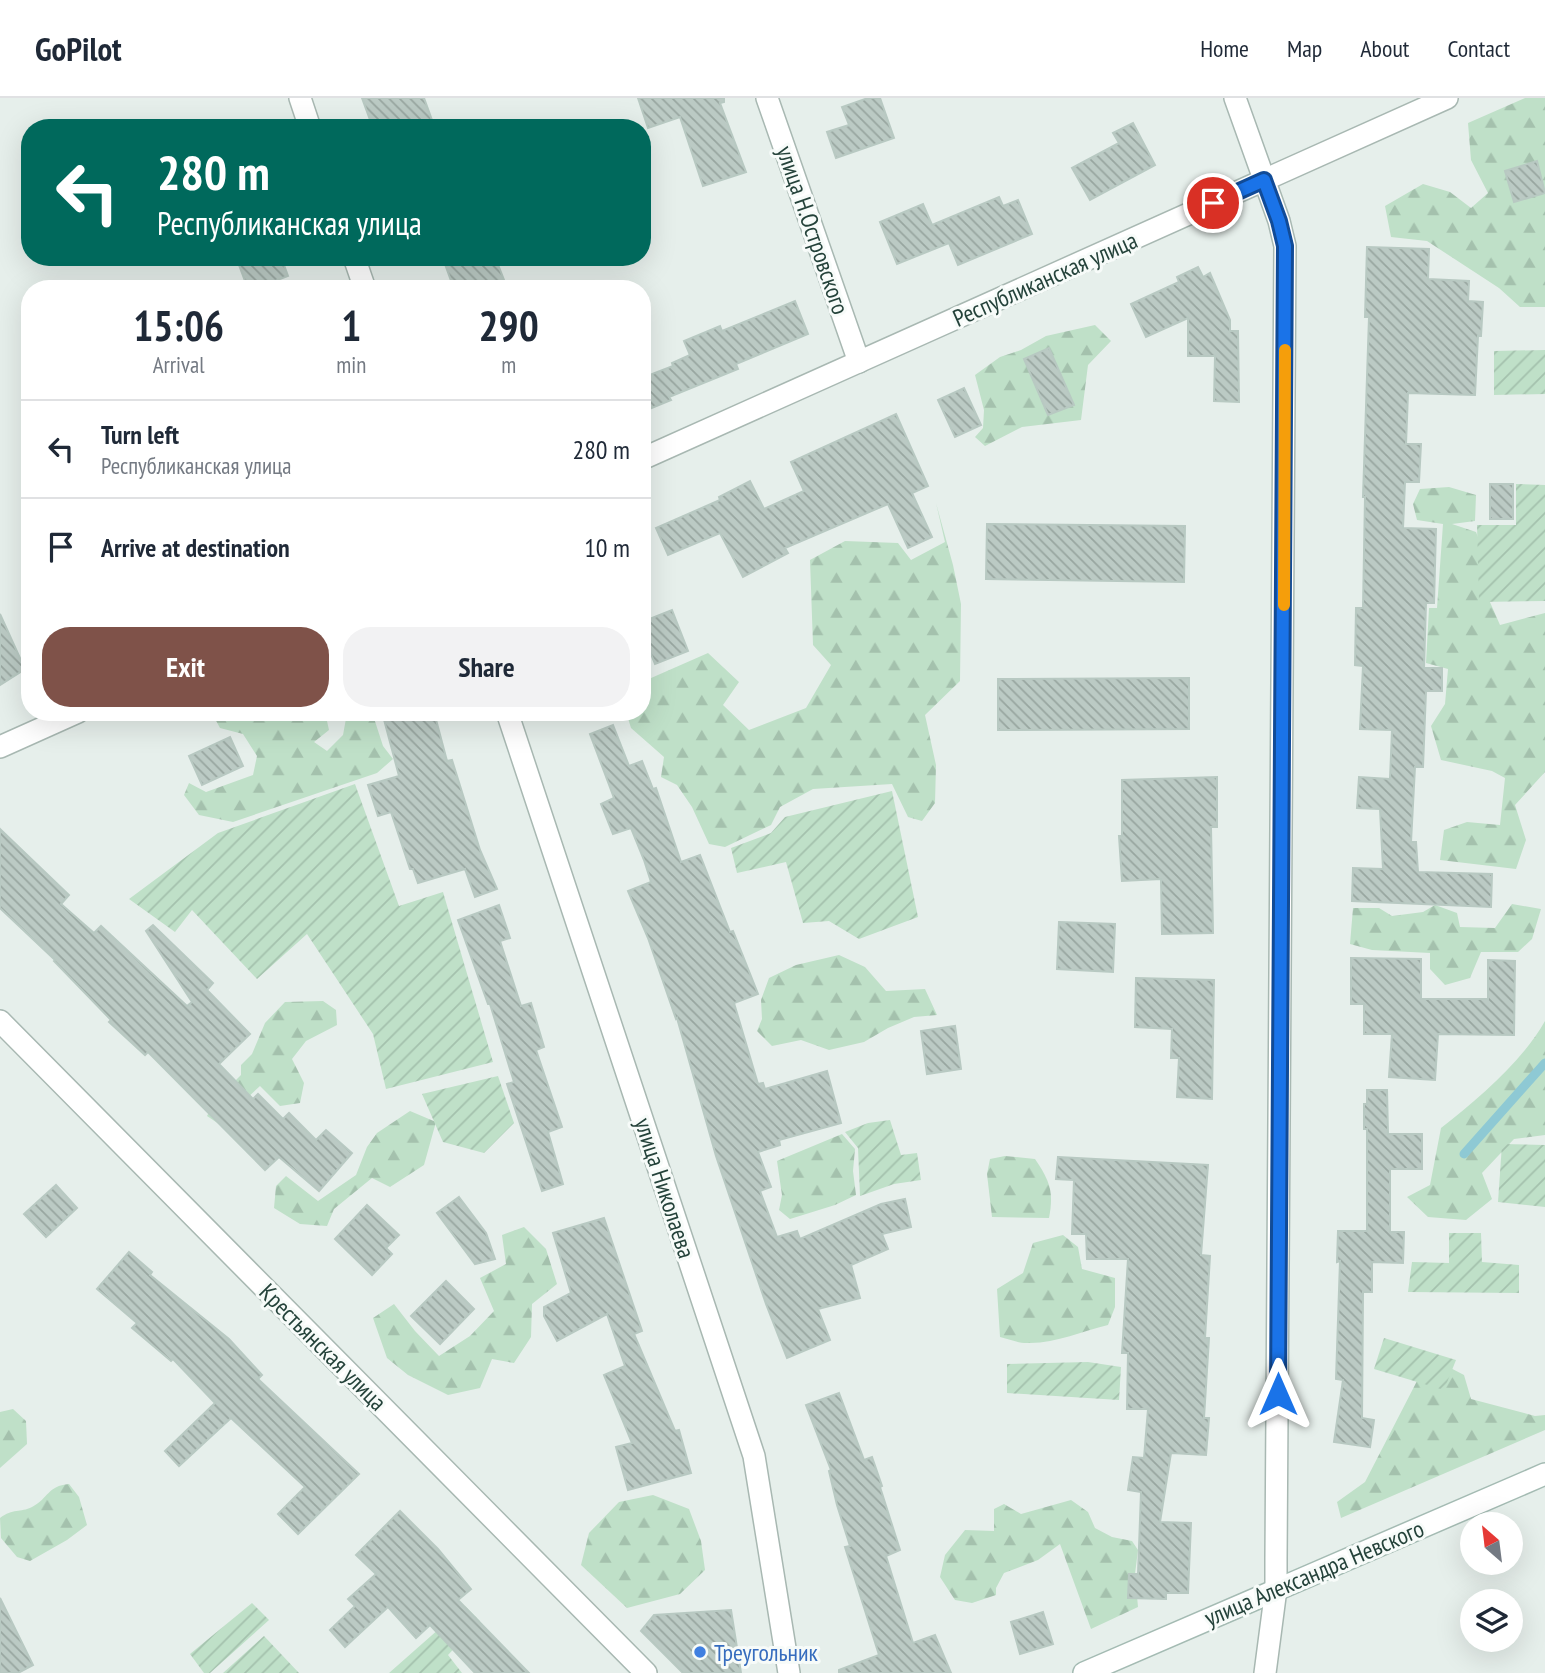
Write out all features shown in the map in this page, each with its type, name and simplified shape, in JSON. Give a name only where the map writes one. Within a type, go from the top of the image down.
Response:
[{"type":"street","points":[[300,98],[307,119]]},
{"type":"street","name":"улица Н.Островского","points":[[767,98],[859,362]]},
{"type":"street","points":[[1235,98],[1279,221],[1285,246],[1276,1589],[1265,1673]]},
{"type":"street","name":"Республиканская улица","points":[[651,455],[1447,98]]},
{"type":"street","points":[[0,747],[58,721]]},
{"type":"street","name":"улица Николаева","points":[[509,721],[754,1456],[789,1673]]},
{"type":"street","name":"Крестьянская улица","points":[[0,1021],[646,1673]]},
{"type":"street","name":"улица Александра Невского","points":[[1084,1673],[1545,1474]]},
{"type":"green space","points":[[1525,98],[1545,98],[1545,307],[1520,307],[1499,288],[1427,241],[1391,237],[1385,206],[1423,184],[1450,192],[1471,208],[1488,193],[1471,160],[1468,123]]},
{"type":"green space","points":[[1095,325],[1111,341],[1088,365],[1081,420],[1022,427],[985,446],[975,437],[983,428],[984,410],[975,375],[1000,357],[1021,350],[1046,336]]},
{"type":"green space","points":[[1545,350],[1545,394],[1494,395],[1494,351]]},
{"type":"green space","points":[[1516,484],[1545,485],[1545,601],[1479,602],[1477,525],[1516,525]]},
{"type":"green space","points":[[1449,487],[1476,495],[1475,521],[1452,524],[1476,532],[1485,555],[1486,593],[1500,625],[1545,613],[1545,772],[1515,805],[1526,840],[1516,869],[1440,860],[1444,830],[1467,822],[1500,825],[1505,778],[1492,771],[1441,760],[1431,726],[1445,704],[1448,669],[1426,663],[1429,608],[1437,608],[1443,524],[1417,520],[1413,504],[1420,489]]},
{"type":"green space","points":[[936,503],[961,604],[960,681],[925,715],[936,765],[935,803],[922,821],[908,817],[892,784],[813,789],[780,807],[771,825],[725,847],[709,844],[692,807],[677,785],[661,777],[664,757],[631,728],[629,721],[651,721],[651,678],[708,653],[739,682],[723,705],[749,730],[806,708],[831,665],[813,645],[810,560],[845,541],[898,543],[911,560],[945,542]]},
{"type":"green space","points":[[216,721],[327,721],[329,730],[314,742],[327,751],[343,735],[346,721],[375,721],[383,746],[393,759],[377,773],[233,822],[199,815],[184,795],[189,783],[206,792],[253,775],[257,756],[243,734],[220,728]]},
{"type":"green space","points":[[355,784],[399,906],[443,892],[493,1062],[386,1089],[373,1034],[307,934],[257,979],[192,910],[175,932],[129,899],[218,833]]},
{"type":"green space","points":[[892,791],[918,917],[859,939],[829,921],[803,923],[786,862],[737,873],[731,848],[771,833],[785,817]]},
{"type":"green space","points":[[1512,904],[1541,909],[1532,939],[1518,952],[1481,952],[1470,978],[1445,985],[1430,969],[1430,953],[1372,950],[1350,944],[1353,908],[1379,908],[1392,916],[1423,912],[1435,905],[1457,913],[1460,927],[1495,928]]},
{"type":"green space","points":[[839,955],[865,967],[886,991],[925,989],[937,1015],[914,1017],[864,1042],[829,1050],[801,1040],[772,1046],[757,1031],[762,1019],[761,1000],[769,978],[796,965]]},
{"type":"green space","points":[[323,1001],[336,1010],[337,1025],[306,1041],[292,1059],[304,1083],[300,1103],[280,1106],[260,1086],[219,1124],[207,1116],[214,1102],[241,1075],[241,1065],[252,1054],[265,1023],[285,1002]]},
{"type":"green space","points":[[1545,1021],[1545,1135],[1514,1139],[1482,1173],[1492,1199],[1466,1220],[1428,1217],[1407,1197],[1430,1185],[1441,1128],[1512,1065]]},
{"type":"green space","points":[[498,1076],[514,1123],[484,1153],[443,1142],[422,1094]]},
{"type":"green space","points":[[410,1111],[436,1122],[424,1165],[390,1187],[372,1178],[334,1209],[327,1226],[300,1224],[274,1208],[276,1186],[286,1176],[318,1201],[356,1175],[367,1147],[377,1133]]},
{"type":"green space","points":[[890,1120],[901,1155],[917,1153],[921,1180],[894,1184],[860,1196],[858,1148],[845,1132],[868,1123]]},
{"type":"green space","points":[[842,1134],[855,1149],[853,1171],[856,1195],[835,1205],[790,1219],[779,1210],[782,1195],[777,1161]]},
{"type":"green space","points":[[1502,1144],[1545,1145],[1545,1207],[1498,1202]]},
{"type":"green space","points":[[1005,1156],[1035,1159],[1050,1187],[1049,1218],[992,1217],[987,1174],[990,1159]]},
{"type":"green space","points":[[524,1227],[546,1249],[557,1284],[532,1304],[531,1337],[514,1363],[492,1359],[480,1388],[448,1395],[408,1375],[387,1358],[373,1318],[394,1304],[439,1356],[470,1336],[494,1311],[480,1278],[506,1264],[502,1235]]},
{"type":"green space","points":[[1449,1233],[1481,1233],[1482,1262],[1519,1265],[1519,1293],[1408,1292],[1412,1262],[1449,1263]]},
{"type":"green space","points":[[1063,1235],[1078,1247],[1082,1269],[1115,1278],[1115,1307],[1108,1325],[1037,1343],[1000,1337],[997,1289],[1023,1273],[1033,1243]]},
{"type":"green space","points":[[1384,1338],[1456,1360],[1444,1390],[1374,1369]]},
{"type":"green space","points":[[1088,1362],[1121,1367],[1119,1400],[1007,1393],[1007,1364]]},
{"type":"green space","points":[[1439,1362],[1464,1375],[1471,1399],[1535,1416],[1545,1415],[1545,1430],[1341,1518],[1337,1502],[1365,1482],[1417,1381]]},
{"type":"green space","points":[[13,1409],[26,1421],[27,1444],[0,1468],[0,1412]]},
{"type":"green space","points":[[69,1484],[79,1497],[87,1525],[30,1561],[17,1557],[1,1538],[0,1518],[32,1507],[56,1487]]},
{"type":"green space","points":[[653,1495],[689,1509],[701,1541],[705,1570],[680,1594],[627,1608],[581,1565],[589,1533],[619,1502]]},
{"type":"green space","points":[[1071,1500],[1088,1512],[1095,1528],[1112,1537],[1132,1541],[1138,1550],[1135,1574],[1138,1607],[1091,1629],[1060,1544],[1038,1560],[1004,1573],[996,1588],[996,1595],[972,1603],[955,1600],[940,1577],[945,1555],[965,1530],[994,1531],[994,1509],[1004,1504],[1021,1514]]},
{"type":"green space","points":[[252,1603],[269,1620],[210,1673],[204,1673],[190,1654]]},
{"type":"green space","points":[[465,1606],[480,1621],[448,1655],[462,1673],[389,1673]]},
{"type":"green space","points":[[264,1636],[299,1673],[223,1673]]},
{"type":"building","points":[[362,98],[424,98],[432,119],[370,119]]},
{"type":"building","points":[[638,98],[724,98],[724,102],[720,103],[746,172],[703,186],[680,117],[651,127],[651,119],[645,119]]},
{"type":"building","points":[[868,98],[880,98],[894,138],[836,158],[827,132],[849,125],[842,107]]},
{"type":"building","points":[[1133,123],[1155,165],[1090,200],[1072,168],[1119,143],[1113,133]]},
{"type":"building","points":[[1537,161],[1545,193],[1514,202],[1505,171]]},
{"type":"building","points":[[999,197],[1003,206],[1018,200],[1032,234],[958,265],[949,243],[897,264],[880,222],[923,204],[932,225]]},
{"type":"building","points":[[1367,247],[1429,249],[1428,279],[1469,281],[1468,301],[1483,302],[1475,395],[1408,393],[1406,444],[1421,444],[1419,482],[1405,482],[1403,528],[1436,529],[1434,603],[1426,603],[1424,668],[1442,668],[1442,691],[1426,691],[1423,767],[1415,767],[1411,842],[1416,842],[1418,872],[1492,874],[1491,907],[1352,901],[1353,868],[1383,869],[1380,809],[1357,808],[1359,777],[1390,779],[1392,730],[1360,729],[1363,666],[1355,665],[1356,608],[1363,608],[1363,497],[1369,317],[1365,317]]},
{"type":"building","points":[[239,266],[284,266],[288,276],[278,280],[245,280]]},
{"type":"building","points":[[446,266],[499,266],[504,280],[451,280]]},
{"type":"building","points":[[1198,267],[1203,277],[1210,273],[1230,320],[1230,331],[1238,331],[1239,402],[1214,401],[1215,356],[1188,356],[1188,318],[1146,337],[1131,304],[1179,282],[1177,277]]},
{"type":"building","points":[[795,301],[808,334],[736,364],[738,369],[669,397],[671,400],[651,408],[651,375],[673,366],[672,363],[690,355],[684,341],[720,326],[722,331]]},
{"type":"building","points":[[1049,348],[1074,405],[1048,415],[1024,359]]},
{"type":"building","points":[[964,388],[981,425],[955,437],[938,400]]},
{"type":"building","points":[[896,414],[928,486],[912,493],[932,537],[908,548],[888,504],[785,548],[788,553],[743,577],[720,533],[668,555],[656,528],[720,500],[719,497],[750,481],[764,509],[804,491],[791,462]]},
{"type":"building","points":[[1490,484],[1513,484],[1513,519],[1490,519]]},
{"type":"building","points":[[987,524],[1185,526],[1184,582],[986,579]]},
{"type":"building","points":[[672,610],[688,651],[655,664],[651,654],[651,618]]},
{"type":"building","points":[[0,614],[21,660],[21,672],[0,685]]},
{"type":"building","points":[[1189,678],[1189,729],[998,730],[998,679]]},
{"type":"building","points":[[384,721],[436,721],[447,761],[452,760],[480,850],[497,889],[475,897],[465,869],[418,883],[413,869],[410,869],[391,812],[378,816],[368,785],[399,776]]},
{"type":"building","points":[[613,725],[629,766],[642,761],[653,789],[656,788],[681,862],[700,855],[730,932],[733,931],[758,994],[734,1003],[758,1084],[763,1083],[765,1089],[827,1071],[841,1123],[779,1140],[780,1145],[758,1152],[771,1187],[760,1191],[777,1237],[797,1231],[800,1239],[881,1204],[905,1199],[911,1227],[882,1234],[888,1249],[851,1265],[860,1298],[818,1309],[830,1340],[787,1358],[716,1156],[677,1018],[628,891],[651,882],[644,860],[631,828],[613,834],[601,804],[614,798],[590,734]]},
{"type":"building","points":[[230,737],[243,766],[202,785],[189,756]]},
{"type":"building","points":[[1217,777],[1217,827],[1211,827],[1213,933],[1162,934],[1161,879],[1122,881],[1119,836],[1122,836],[1122,780]]},
{"type":"building","points":[[0,829],[69,895],[61,904],[94,933],[101,926],[187,1006],[192,1002],[146,931],[153,925],[213,983],[207,990],[250,1034],[219,1064],[253,1099],[258,1094],[283,1119],[289,1113],[316,1140],[326,1130],[352,1153],[319,1191],[279,1157],[265,1170],[148,1052],[145,1055],[109,1022],[111,1020],[55,960],[0,908]]},
{"type":"building","points":[[499,905],[510,938],[500,941],[521,1006],[531,1003],[544,1047],[536,1050],[562,1127],[548,1132],[563,1184],[542,1191],[507,1084],[514,1082],[490,1004],[458,920]]},
{"type":"building","points":[[1059,922],[1115,924],[1113,972],[1057,969]]},
{"type":"building","points":[[1351,958],[1421,959],[1421,999],[1488,999],[1488,960],[1515,961],[1514,1035],[1438,1034],[1435,1080],[1389,1077],[1392,1034],[1364,1034],[1364,1004],[1351,1004]]},
{"type":"building","points":[[1136,978],[1214,980],[1212,1099],[1177,1097],[1179,1058],[1171,1058],[1172,1029],[1135,1027]]},
{"type":"building","points":[[955,1026],[961,1069],[927,1074],[921,1031]]},
{"type":"building","points":[[1367,1090],[1387,1090],[1388,1134],[1422,1134],[1422,1169],[1390,1169],[1390,1232],[1404,1232],[1403,1263],[1372,1262],[1372,1292],[1363,1292],[1362,1418],[1374,1420],[1370,1447],[1334,1442],[1343,1380],[1336,1379],[1340,1261],[1337,1262],[1338,1231],[1367,1231],[1367,1129],[1364,1129],[1364,1104],[1367,1104]]},
{"type":"building","points":[[1058,1157],[1208,1165],[1201,1255],[1210,1256],[1205,1338],[1209,1338],[1204,1418],[1209,1418],[1206,1455],[1171,1453],[1160,1522],[1191,1523],[1188,1593],[1166,1593],[1166,1599],[1128,1598],[1129,1574],[1138,1574],[1141,1492],[1128,1490],[1133,1457],[1144,1458],[1148,1409],[1127,1409],[1128,1353],[1122,1353],[1128,1259],[1087,1259],[1086,1234],[1072,1234],[1074,1180],[1056,1179]]},
{"type":"building","points":[[56,1185],[77,1208],[46,1237],[24,1214]]},
{"type":"building","points":[[459,1197],[486,1233],[495,1259],[475,1264],[437,1213]]},
{"type":"building","points":[[367,1205],[399,1235],[386,1248],[392,1254],[372,1275],[335,1239]]},
{"type":"building","points":[[604,1218],[642,1331],[634,1334],[675,1431],[679,1430],[691,1473],[628,1490],[616,1447],[632,1443],[604,1375],[625,1366],[607,1314],[557,1341],[544,1316],[544,1307],[571,1293],[553,1233]]},
{"type":"building","points":[[129,1252],[152,1272],[150,1275],[229,1339],[262,1375],[258,1379],[359,1474],[298,1534],[278,1514],[305,1487],[231,1418],[179,1466],[165,1451],[215,1403],[173,1359],[171,1361],[132,1328],[137,1323],[97,1289]]},
{"type":"building","points":[[446,1281],[474,1309],[440,1344],[411,1316]]},
{"type":"building","points":[[839,1393],[864,1460],[872,1457],[882,1486],[880,1487],[900,1550],[886,1556],[913,1643],[935,1635],[951,1673],[839,1673],[839,1670],[879,1655],[845,1547],[850,1546],[837,1505],[829,1471],[831,1470],[806,1405]]},
{"type":"building","points":[[400,1511],[438,1549],[471,1589],[458,1600],[529,1673],[475,1673],[430,1625],[416,1638],[388,1607],[345,1647],[330,1630],[355,1606],[348,1599],[376,1574],[356,1555]]},
{"type":"building","points":[[0,1598],[33,1665],[18,1673],[0,1673]]},
{"type":"building","name":"Треугольник","points":[[731,1610],[741,1673],[683,1673],[641,1631],[654,1615]]},
{"type":"building","points":[[1043,1612],[1053,1644],[1020,1654],[1011,1622]]},
{"type":"waterway","points":[[1464,1154],[1545,1063]]},
{"type":"slow traffic","points":[[1284,605],[1285,350]]},
{"type":"place","name":"Треугольник","points":[[700,1652]]},
{"type":"route","points":[[1213,203],[1264,180],[1285,246],[1278,1394]]}]
